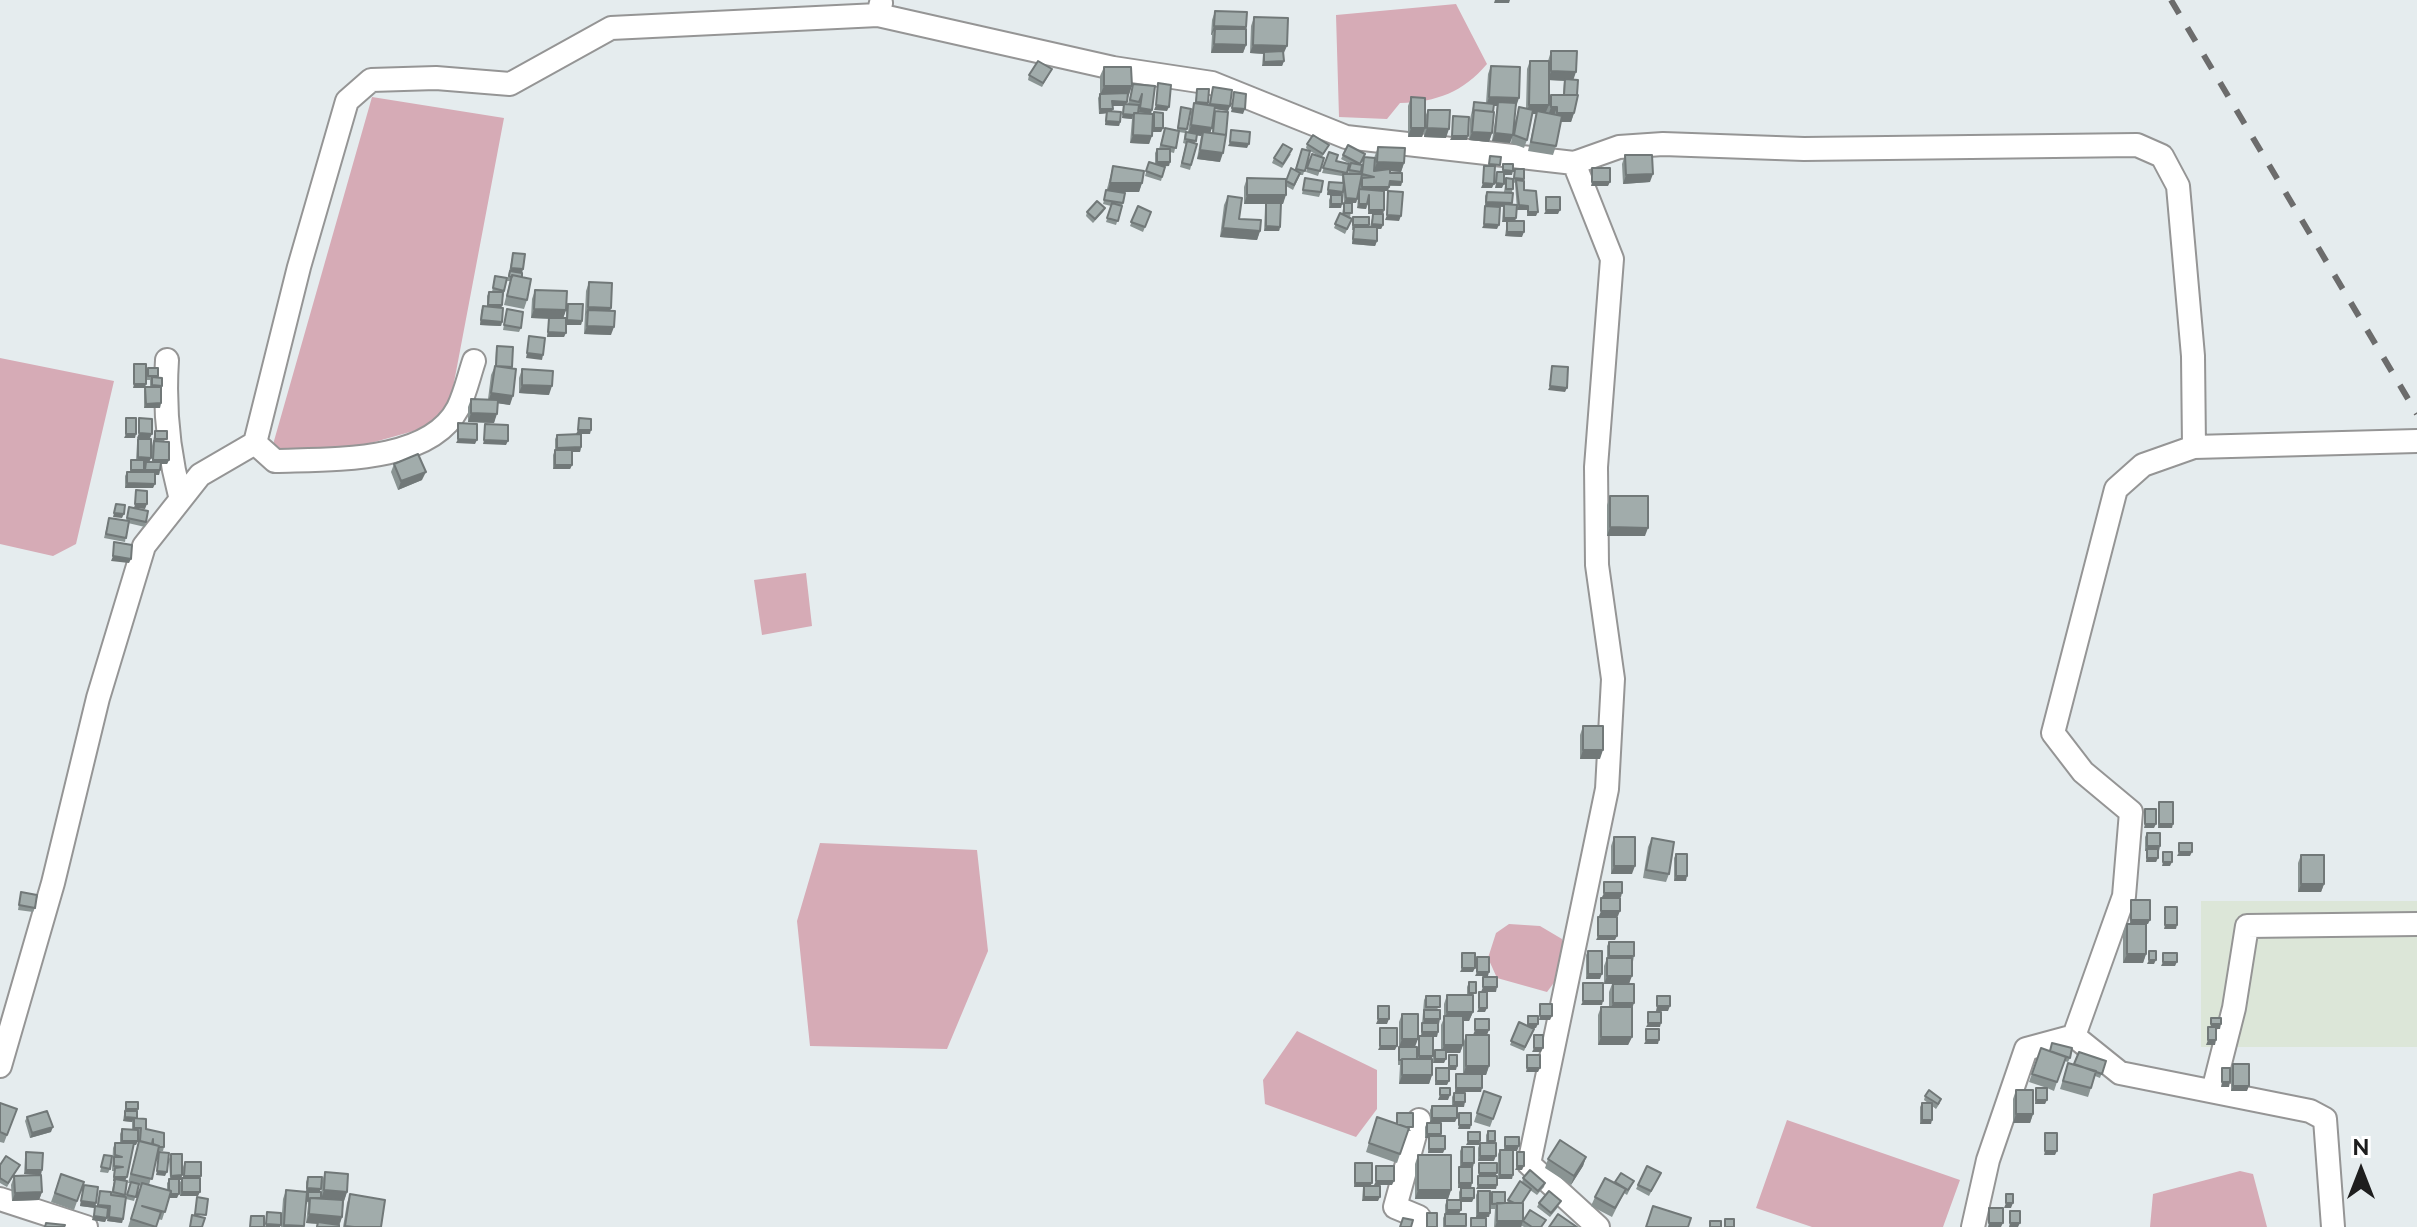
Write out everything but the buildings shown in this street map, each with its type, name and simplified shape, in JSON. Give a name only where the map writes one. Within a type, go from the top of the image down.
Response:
[{"type":"street","points":[[0,1066],[53,883],[98,698],[144,546],[180,496],[200,475],[255,443],[299,267],[347,101],[371,80],[436,78],[510,84],[611,28],[880,7],[1113,68],[1212,83],[1346,137],[1574,163],[1619,147],[1663,144],[1804,149],[2137,145],[2154,149],[2162,156],[2178,186],[2193,356],[2194,447]]},
{"type":"street","points":[[1574,163],[1612,259],[1596,481],[1597,565],[1613,679],[1607,789],[1529,1164],[1598,1227]]},
{"type":"street","points":[[167,360],[165,397],[172,465],[180,496]]},
{"type":"street","points":[[255,443],[275,461],[360,458],[429,440],[457,410],[474,361]]},
{"type":"street","points":[[2074,1036],[2124,896],[2131,812],[2083,772],[2053,733],[2116,489],[2143,465],[2194,447],[2417,441]]},
{"type":"street","points":[[2213,1091],[2234,1008],[2247,926],[2417,924]]},
{"type":"street","points":[[2074,1036],[2120,1073],[2310,1111],[2325,1119],[2333,1227]]},
{"type":"street","points":[[1973,1227],[1988,1160],[2026,1049],[2074,1036]]},
{"type":"street","points":[[1417,1227],[1419,1217],[1395,1207],[1419,1120]]},
{"type":"street","points":[[0,1199],[86,1227]]},
{"type":"shaded area","points":[[1456,4],[1487,64],[1478,74],[1448,94],[1400,103],[1387,119],[1339,117],[1336,15]]},
{"type":"shaded area","points":[[372,97],[504,118],[452,393],[435,425],[346,450],[272,448]]},
{"type":"shaded area","points":[[0,358],[114,381],[76,544],[53,556],[0,544]]},
{"type":"shaded area","points":[[806,573],[812,626],[762,635],[754,580]]},
{"type":"shaded area","points":[[820,843],[977,850],[988,951],[947,1049],[810,1046],[797,921]]},
{"type":"shaded area","points":[[2201,901],[2417,901],[2417,1047],[2201,1047]]},
{"type":"shaded area","points":[[1509,924],[1540,926],[1562,939],[1565,968],[1547,992],[1497,978],[1488,958],[1496,933]]},
{"type":"shaded area","points":[[1297,1031],[1377,1070],[1377,1109],[1356,1137],[1265,1104],[1263,1080]]},
{"type":"shaded area","points":[[1787,1120],[1960,1180],[1943,1227],[1812,1227],[1756,1208]]},
{"type":"shaded area","points":[[2240,1171],[2253,1174],[2267,1227],[2150,1227],[2153,1194]]},
{"type":"railway","points":[[2171,0],[2417,414]]}]
